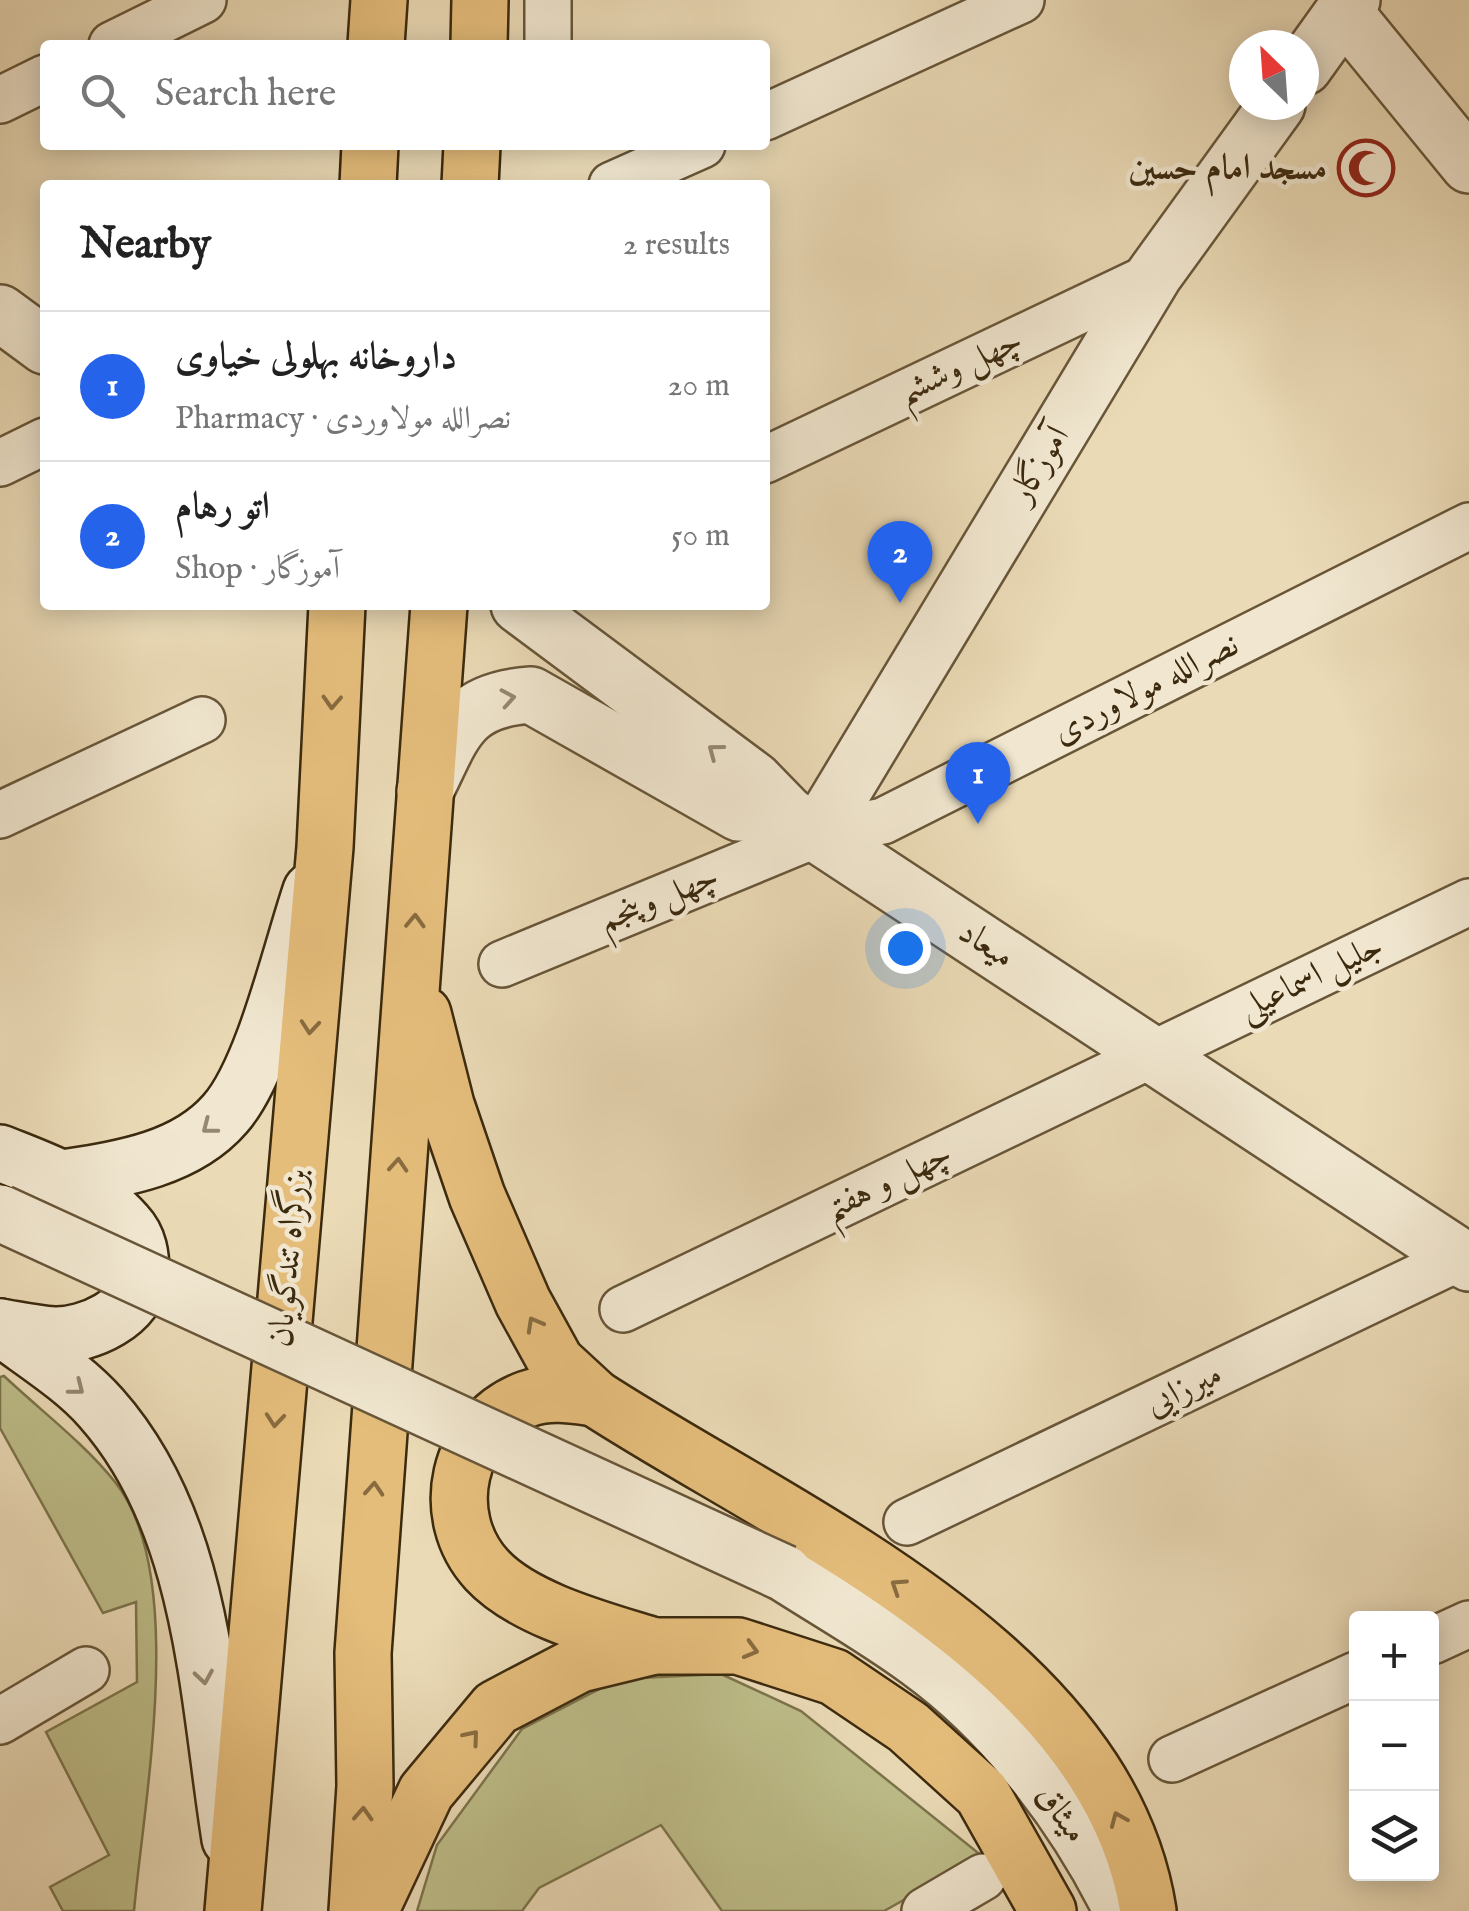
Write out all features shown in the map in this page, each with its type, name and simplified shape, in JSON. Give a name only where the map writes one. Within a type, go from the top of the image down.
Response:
[{"type":"highway","points":[[376,40],[379,0]]},
{"type":"highway","points":[[479,40],[480,0]]},
{"type":"highway","points":[[368,180],[370,150]]},
{"type":"highway","points":[[470,180],[472,150]]},
{"type":"highway","name":"بزرگراه تندگویان","points":[[234,1891],[326,846],[337,610]]},
{"type":"highway","points":[[358,1911],[365,1786],[362,1653],[439,610]]},
{"type":"highway","points":[[413,974],[446,1106],[500,1249],[556,1362],[596,1398],[684,1456],[809,1527],[951,1620],[1033,1692],[1105,1789],[1143,1878],[1148,1911]]},
{"type":"highway","points":[[596,1398],[561,1393],[544,1396],[527,1400],[496,1417],[473,1442],[460,1474],[458,1509],[468,1543],[478,1558],[488,1572],[516,1592],[580,1623],[654,1646]]},
{"type":"highway","points":[[370,1911],[426,1792],[496,1708],[580,1664],[654,1646],[738,1646],[834,1677],[894,1717],[982,1794],[1048,1911]]},
{"type":"street","points":[[122,40],[203,0]]},
{"type":"street","points":[[548,0],[548,40]]},
{"type":"street","points":[[770,115],[1021,0]]},
{"type":"street","points":[[1319,43],[1343,4],[1469,166]]},
{"type":"street","points":[[0,100],[40,80]]},
{"type":"street","name":"آموزگار","points":[[802,824],[1154,274],[1266,120]]},
{"type":"street","points":[[623,180],[691,150]]},
{"type":"street","name":"چهل وششم","points":[[770,458],[1154,274]]},
{"type":"street","points":[[0,313],[40,342]]},
{"type":"street","points":[[0,463],[40,443]]},
{"type":"street","name":"نصرالله مولاوردی","points":[[802,824],[883,822],[1469,526]]},
{"type":"street","name":"میعاد","points":[[527,610],[754,780],[802,824],[1466,1258]]},
{"type":"street","points":[[424,791],[461,720],[498,697],[531,695],[739,812],[802,824]]},
{"type":"street","points":[[0,814],[202,720]]},
{"type":"street","name":"چهل وپنجم","points":[[502,964],[802,824]]},
{"type":"street","points":[[64,1178],[132,1167],[187,1145],[226,1114],[255,1060],[326,846]]},
{"type":"street","name":"جلیل اسماعیلی","points":[[1152,1054],[1469,902]]},
{"type":"street","name":"چهل و هفتم","points":[[623,1309],[1152,1054]]},
{"type":"street","points":[[0,1153],[64,1178],[106,1204],[129,1228],[140,1250],[141,1282],[126,1308],[98,1326],[58,1336],[0,1327]]},
{"type":"street","points":[[0,1212],[784,1573],[921,1662],[990,1739]]},
{"type":"street","points":[[0,1236],[769,1593],[906,1679],[990,1739]]},
{"type":"street","name":"میرزایی","points":[[907,1522],[1466,1258]]},
{"type":"street","points":[[0,1327],[100,1406],[150,1474],[186,1567],[234,1891]]},
{"type":"street","points":[[1439,1638],[1469,1624]]},
{"type":"street","points":[[0,1721],[86,1670]]},
{"type":"street","points":[[1172,1759],[1349,1678]]},
{"type":"street","name":"میثاق","points":[[990,1739],[1083,1911]]},
{"type":"street","name":"میثاق","points":[[990,1739],[1063,1814],[1104,1875],[1122,1911]]},
{"type":"street","points":[[925,1911],[983,1876]]},
{"type":"green space","points":[[4,1376],[76,1440],[115,1482],[137,1522],[150,1572],[156,1628],[156,1689],[134,1911],[63,1911],[50,1887],[109,1855],[46,1732],[137,1682],[136,1602],[103,1613],[0,1428],[0,1377]]},
{"type":"green space","points":[[721,1674],[801,1711],[982,1856],[884,1911],[722,1911],[661,1825],[539,1888],[522,1911],[417,1911],[437,1845],[522,1729],[619,1679]]},
{"type":"place","name":"مسجد امام حسین","points":[[1366,168]]},
{"type":"place","name":"اتو رهام","points":[[900,603]]},
{"type":"place","name":"داروخانه بهلولی خیاوی","points":[[978,824]]}]
